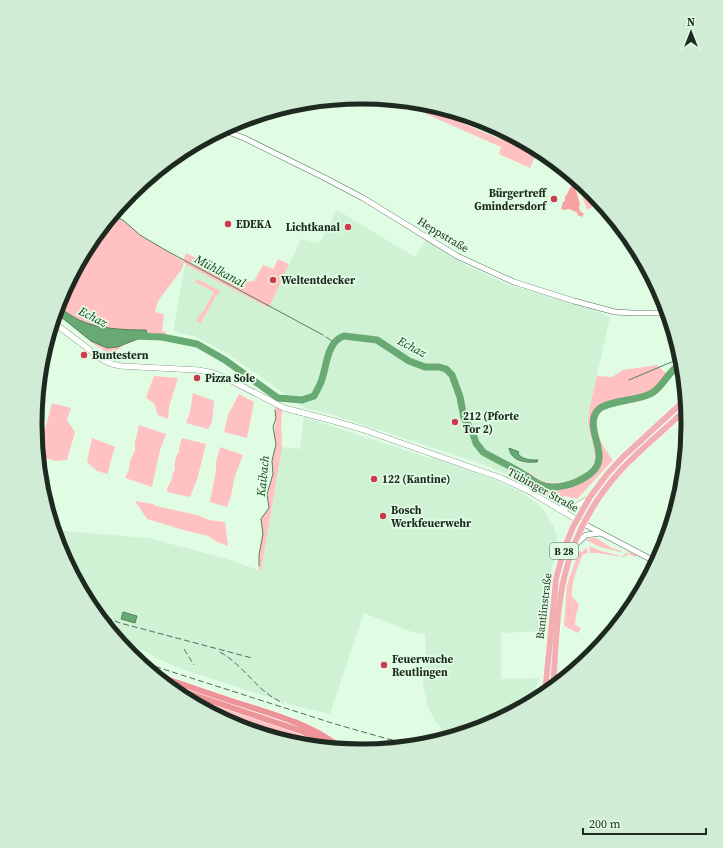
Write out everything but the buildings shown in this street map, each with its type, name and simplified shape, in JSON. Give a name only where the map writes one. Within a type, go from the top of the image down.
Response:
[{"type":"highway","points":[[172,681],[302,725],[334,742]]},
{"type":"highway","points":[[190,694],[301,731],[321,741]]},
{"type":"main road","name":"Tübinger Straße","points":[[58,326],[103,360],[112,364],[121,366],[205,371],[232,380],[267,400],[288,409],[369,432],[496,476],[527,490],[584,524]]},
{"type":"main road","name":"Bantlinstraße","points":[[546,685],[557,575],[564,549],[576,520],[588,499],[613,468],[680,405]]},
{"type":"main road","name":"Bantlinstraße","points":[[554,679],[562,587],[573,548],[584,524],[598,498],[616,475],[638,453],[681,416]]},
{"type":"main road","points":[[558,509],[574,507],[588,499]]},
{"type":"street","name":"Heppstraße","points":[[230,133],[244,138],[363,198],[454,254],[514,282],[615,312],[661,313]]},
{"type":"street","name":"Tübinger Straße","points":[[584,524],[651,559]]},
{"type":"street","points":[[573,548],[586,535],[602,533]]},
{"type":"shaded area","points":[[427,112],[445,115],[502,140],[504,137],[535,156],[530,168],[499,154],[501,147],[426,114]]},
{"type":"shaded area","points":[[571,186],[575,187],[580,204],[580,211],[584,214],[582,217],[577,215],[578,213],[569,209],[561,209],[563,202],[565,201],[565,196]]},
{"type":"shaded area","points":[[581,193],[594,205],[588,210]]},
{"type":"shaded area","points":[[337,210],[415,257],[426,239],[450,256],[507,284],[591,309],[610,317],[587,420],[595,449],[595,460],[589,472],[573,480],[556,482],[543,481],[527,471],[521,481],[488,466],[330,414],[305,408],[225,352],[196,337],[173,331],[185,265],[269,308],[301,239],[320,243]]},
{"type":"shaded area","points":[[118,217],[140,235],[183,261],[186,253],[246,282],[254,281],[263,265],[273,269],[278,259],[289,264],[269,308],[186,265],[184,262],[182,269],[158,301],[155,312],[164,314],[162,331],[166,332],[165,337],[149,337],[139,339],[128,343],[115,352],[109,354],[91,342],[61,315],[85,264],[96,246]]},
{"type":"shaded area","points":[[196,280],[221,292],[216,295],[200,324],[196,320],[214,292],[195,282]]},
{"type":"shaded area","points":[[63,310],[86,323],[129,330],[146,330],[148,335],[117,347],[107,348],[91,341],[61,317]]},
{"type":"shaded area","points":[[657,365],[671,378],[660,390],[642,401],[611,406],[603,410],[598,416],[596,423],[597,431],[604,447],[613,460],[577,499],[565,496],[555,500],[520,483],[527,471],[543,481],[557,483],[566,482],[583,476],[589,471],[595,458],[588,418],[597,376],[612,377],[623,370]]},
{"type":"shaded area","points":[[154,376],[178,378],[169,407],[168,419],[158,415],[154,403],[146,398]]},
{"type":"shaded area","points":[[193,393],[214,401],[212,422],[208,429],[186,423],[190,412]]},
{"type":"shaded area","points":[[239,394],[254,402],[247,438],[224,432],[228,415]]},
{"type":"shaded area","points":[[52,403],[71,408],[67,420],[75,432],[67,460],[56,461],[44,458],[43,438]]},
{"type":"shaded area","points":[[276,405],[282,410],[282,447],[261,571],[259,570],[259,555],[263,534],[261,519],[269,508],[267,494],[273,474],[272,461],[276,444],[274,434]]},
{"type":"shaded area","points":[[304,417],[429,458],[436,457],[442,461],[495,480],[521,492],[539,505],[553,525],[557,537],[555,557],[549,580],[544,631],[501,633],[501,679],[539,678],[534,693],[503,711],[464,727],[445,733],[435,721],[427,705],[423,683],[426,649],[425,634],[412,632],[364,613],[330,714],[292,705],[182,669],[130,644],[121,635],[96,602],[85,584],[66,546],[60,531],[149,538],[227,559],[261,571],[282,447],[300,449]]},
{"type":"shaded area","points":[[139,425],[166,434],[160,450],[152,487],[125,478],[135,450]]},
{"type":"shaded area","points":[[92,438],[115,447],[108,474],[97,471],[87,462]]},
{"type":"shaded area","points":[[182,438],[206,444],[197,480],[190,497],[167,492],[175,469],[175,460],[179,452]]},
{"type":"shaded area","points":[[220,447],[243,455],[235,476],[227,507],[210,502],[216,471],[216,462]]},
{"type":"shaded area","points":[[509,448],[519,452],[518,454],[525,459],[538,460],[537,462],[532,462],[519,460],[513,456]]},
{"type":"shaded area","points":[[135,501],[197,515],[209,520],[225,522],[228,546],[217,542],[208,536],[147,519]]},
{"type":"shaded area","points":[[596,538],[612,548],[622,551],[620,552],[600,547],[586,540]]},
{"type":"shaded area","points":[[589,546],[621,556],[630,553],[636,555],[636,557],[628,554],[624,557],[590,553]]},
{"type":"shaded area","points":[[586,548],[588,553],[583,554],[572,586],[572,597],[579,604],[575,625],[581,628],[578,633],[564,626],[567,585],[579,551],[582,552]]},
{"type":"shaded area","points":[[123,612],[137,616],[135,623],[121,619]]},
{"type":"shaded area","points":[[198,699],[275,724],[310,739],[279,733],[259,727],[220,711]]},
{"type":"waterway","name":"Mühlkanal","points":[[118,217],[140,235],[167,251],[323,335]]},
{"type":"waterway","name":"Echaz","points":[[135,336],[162,337],[197,344],[225,360],[278,398],[302,400],[314,396],[321,382],[330,349],[338,339],[344,336],[377,340],[409,361],[425,367],[439,367],[446,369],[452,375],[460,397],[464,418],[472,431],[476,443],[483,452],[520,472],[538,484],[551,487],[568,485],[578,481],[588,476],[595,469],[598,463],[599,453],[594,433],[593,420],[599,409],[610,404],[639,398],[652,393],[676,368]]},
{"type":"waterway","name":"Mühlkanal","points":[[326,337],[335,343]]},
{"type":"waterway","points":[[629,380],[675,361]]},
{"type":"waterway","name":"Kaibach","points":[[259,566],[259,555],[263,534],[261,519],[269,508],[267,494],[273,474],[272,461],[276,444],[273,427],[276,418],[275,410]]},
{"type":"railway","points":[[108,618],[120,623],[252,658]]},
{"type":"railway","points":[[184,649],[194,665]]},
{"type":"railway","points":[[220,652],[237,665],[265,692],[283,703]]},
{"type":"railway","points":[[153,666],[335,724],[400,741]]},
{"type":"place","name":"Bürgertreff Gmindersdorf","points":[[554,199]]},
{"type":"place","name":"EDEKA","points":[[228,224]]},
{"type":"place","name":"Lichtkanal","points":[[348,227]]},
{"type":"place","name":"Weltentdecker","points":[[273,280]]},
{"type":"place","name":"Buntestern","points":[[84,355]]},
{"type":"place","name":"Pizza Sole","points":[[197,378]]},
{"type":"place","name":"212 (Pforte Tor 2)","points":[[455,422]]},
{"type":"place","name":"122 (Kantine)","points":[[374,479]]},
{"type":"place","name":"Bosch Werkfeuerwehr","points":[[383,516]]},
{"type":"place","name":"Feuerwache Reutlingen","points":[[384,665]]}]
